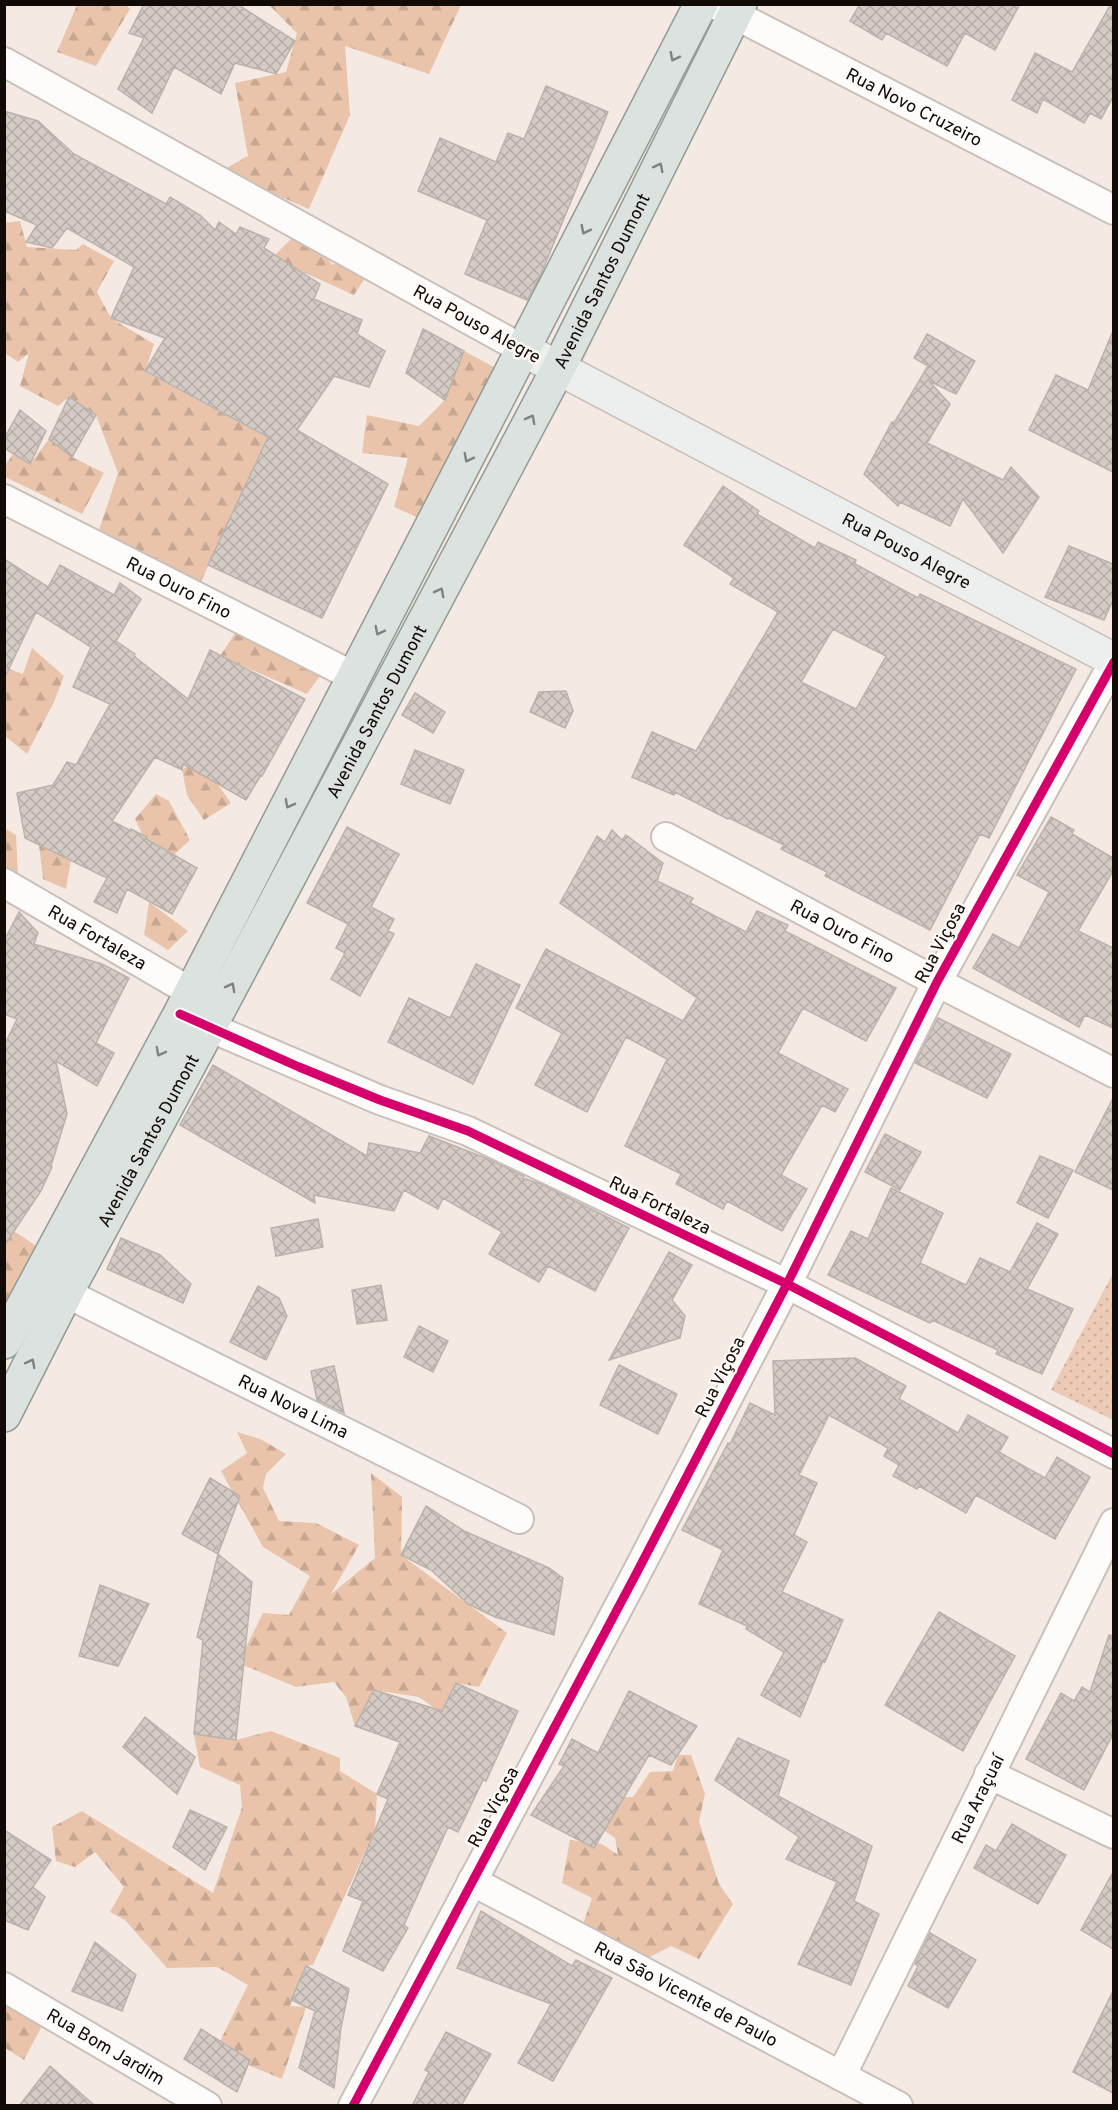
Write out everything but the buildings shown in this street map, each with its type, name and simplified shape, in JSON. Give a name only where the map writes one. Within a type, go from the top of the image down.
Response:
[{"type":"main road","name":"Avenida Santos Dumont","points":[[4,1342],[185,1003],[355,677],[701,4]]},
{"type":"main road","name":"Avenida Santos Dumont","points":[[4,1415],[66,1293],[558,369],[730,8]]},
{"type":"main road","name":"Rua Pouso Alegre","points":[[524,350],[1113,661]]},
{"type":"street","name":"Rua Novo Cruzeiro","points":[[730,8],[1113,210]]},
{"type":"street","name":"Rua Pouso Alegre","points":[[4,62],[524,350]]},
{"type":"street","name":"Rua Ouro Fino","points":[[4,500],[355,677]]},
{"type":"street","name":"Rua Viçosa","points":[[352,2106],[635,1576],[787,1284],[937,982],[1113,661]]},
{"type":"street","name":"Rua Ouro Fino","points":[[666,837],[1113,1073]]},
{"type":"street","name":"Rua Fortaleza","points":[[4,883],[185,1003],[209,1028],[380,1100],[468,1131],[787,1284],[1113,1454]]},
{"type":"street","name":"Rua Nova Lima","points":[[66,1293],[519,1519]]},
{"type":"street","name":"Rua Araçuaí","points":[[841,2076],[1113,1523]]},
{"type":"street","points":[[989,1774],[1113,1834]]},
{"type":"street","name":"Rua São Vicente de Paulo","points":[[472,1881],[898,2106]]},
{"type":"street","name":"Rua Bom Jardim","points":[[4,1987],[207,2106]]},
{"type":"shaded area","points":[[1113,1273],[1113,1420],[1051,1390]]},
{"type":"green space","points":[[77,5],[126,5],[130,9],[96,66],[57,52]]},
{"type":"green space","points":[[269,5],[461,5],[429,74],[345,46],[350,115],[309,209],[221,171],[248,156],[235,83],[286,72],[297,33]]},
{"type":"green space","points":[[20,221],[27,247],[76,250],[83,244],[114,261],[97,292],[111,318],[154,344],[145,372],[267,437],[198,588],[97,536],[118,473],[96,415],[69,397],[58,406],[20,386],[29,353],[18,362],[5,353],[4,223]]},
{"type":"green space","points":[[294,236],[323,251],[332,265],[347,260],[365,278],[354,295],[272,258]]},
{"type":"green space","points":[[464,351],[494,367],[421,519],[394,507],[408,458],[362,453],[367,415],[419,426],[445,400]]},
{"type":"green space","points":[[49,439],[72,457],[104,473],[82,514],[5,477],[4,467],[13,454],[30,464]]},
{"type":"green space","points":[[243,621],[322,673],[307,694],[220,656]]},
{"type":"green space","points":[[32,648],[64,676],[54,702],[27,754],[5,736],[4,667],[23,674]]},
{"type":"green space","points":[[199,758],[231,803],[204,820],[187,795],[182,770]]},
{"type":"green space","points":[[156,794],[169,801],[190,840],[174,855],[144,838],[135,819]]},
{"type":"green space","points":[[4,828],[16,835],[18,876],[5,870]]},
{"type":"green space","points":[[39,845],[71,860],[66,889],[43,879]]},
{"type":"green space","points":[[149,902],[188,931],[168,950],[144,935]]},
{"type":"green space","points":[[5,1225],[36,1246],[5,1304]]},
{"type":"green space","points":[[237,1432],[260,1439],[286,1454],[266,1474],[263,1488],[279,1521],[316,1523],[359,1545],[331,1594],[375,1558],[371,1473],[402,1497],[401,1555],[507,1633],[479,1687],[456,1683],[441,1713],[419,1697],[374,1690],[355,1726],[346,1697],[334,1682],[296,1687],[238,1663],[263,1613],[289,1615],[310,1576],[263,1547],[221,1471],[247,1453]]},
{"type":"green space","points":[[271,1731],[340,1758],[340,1771],[377,1794],[375,1830],[313,1965],[306,1966],[290,2006],[306,2007],[282,2079],[248,2065],[220,2041],[248,1985],[217,1967],[167,1968],[125,1920],[110,1912],[124,1887],[95,1852],[75,1867],[56,1861],[52,1827],[82,1811],[213,1893],[242,1807],[240,1785],[200,1767],[194,1734],[236,1740]]},
{"type":"green space","points":[[678,1755],[691,1755],[705,1794],[699,1821],[719,1884],[733,1904],[699,1959],[671,1946],[646,1959],[582,1927],[592,1898],[562,1883],[570,1840],[602,1844],[618,1855],[615,1838],[586,1818],[584,1797],[633,1797],[650,1772],[673,1771]]},
{"type":"green space","points":[[4,2006],[43,2024],[24,2060],[5,2048]]},
{"type":"cycle path","points":[[353,2106],[635,1576],[787,1284],[937,982],[1114,662]]},
{"type":"cycle path","points":[[180,1014],[380,1100],[468,1131],[787,1284],[1114,1454]]}]
